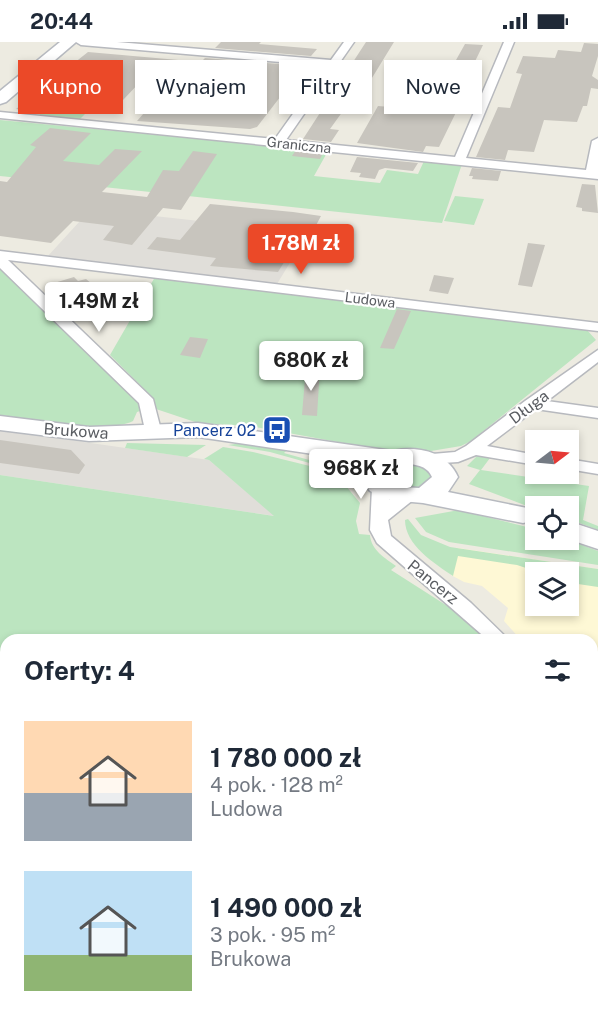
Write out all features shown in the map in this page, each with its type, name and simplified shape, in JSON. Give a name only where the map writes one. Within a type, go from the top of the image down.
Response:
[{"type":"street","points":[[0,99],[69,42]]},
{"type":"street","points":[[81,42],[297,60]]},
{"type":"street","points":[[335,60],[349,42]]},
{"type":"street","points":[[459,161],[509,42]]},
{"type":"street","points":[[278,143],[298,114]]},
{"type":"street","name":"Graniczna","points":[[0,115],[595,174]]},
{"type":"street","points":[[595,174],[598,141]]},
{"type":"street","name":"Ludowa","points":[[0,255],[598,327]]},
{"type":"street","points":[[0,260],[147,402],[153,430]]},
{"type":"street","name":"Długa","points":[[439,473],[598,355]]},
{"type":"street","points":[[531,405],[598,413]]},
{"type":"street","name":"Brukowa","points":[[0,423],[89,434],[153,430],[206,431],[306,446],[382,472],[439,473]]},
{"type":"street","points":[[382,472],[407,456],[525,515]]},
{"type":"street","points":[[381,517],[394,504],[439,473],[525,461]]},
{"type":"street","points":[[579,466],[598,469]]},
{"type":"street","name":"Pancerz","points":[[382,472],[379,530],[388,544],[493,634]]},
{"type":"street","points":[[579,533],[598,541]]},
{"type":"shaded area","points":[[91,209],[308,233],[277,284],[47,257]]},
{"type":"shaded area","points":[[0,430],[209,460],[275,516],[0,475]]},
{"type":"shaded area","points":[[458,548],[551,562],[525,562],[525,616],[579,616],[579,566],[598,569],[598,634],[516,634],[504,621],[508,608],[482,586],[464,582],[451,575]]},
{"type":"green space","points":[[40,114],[85,114],[79,120],[38,116]]},
{"type":"green space","points":[[0,120],[328,151],[314,176],[380,183],[387,170],[418,174],[424,161],[462,164],[442,223],[0,176]]},
{"type":"green space","points":[[455,196],[484,199],[474,225],[444,221]]},
{"type":"green space","points":[[0,269],[142,405],[143,410],[137,412],[133,421],[105,427],[0,415]]},
{"type":"green space","points":[[155,277],[587,330],[596,340],[471,441],[461,446],[431,451],[376,449],[250,426],[198,423],[156,409],[152,400],[154,399],[110,355]]},
{"type":"green space","points":[[249,442],[338,468],[331,469],[270,452],[228,445]]},
{"type":"green space","points":[[127,443],[206,445],[187,457],[125,448]]},
{"type":"green space","points":[[223,447],[326,470],[341,480],[360,503],[356,521],[359,534],[370,535],[376,549],[396,566],[391,570],[474,623],[486,634],[0,634],[0,475],[274,516],[209,460],[204,459]]},
{"type":"green space","points":[[477,456],[490,458],[481,470],[525,477],[525,484],[589,486],[583,520],[598,526],[598,530],[579,523],[579,496],[525,496],[525,505],[469,484],[480,470],[467,466]]},
{"type":"green space","points":[[396,463],[421,464],[434,476],[424,488],[409,490],[384,478],[385,469]]},
{"type":"green space","points":[[459,510],[525,526],[525,550],[579,550],[579,544],[598,551],[598,565],[449,542],[426,532],[415,518]]},
{"type":"green space","points":[[408,519],[421,535],[450,547],[551,562],[525,562],[525,568],[458,556],[453,576],[429,559],[415,545],[406,529],[405,520]]},
{"type":"green space","points":[[579,566],[598,569],[598,587],[579,584]]},
{"type":"building","points":[[221,42],[261,42],[259,44],[317,49],[311,56],[215,48]]},
{"type":"building","points":[[366,42],[394,42],[372,78],[372,60],[354,60]]},
{"type":"building","points":[[584,43],[598,44],[598,56],[592,76],[598,80],[598,89],[591,88],[587,106],[583,106],[577,122],[544,120],[534,152],[508,150],[505,160],[476,157],[498,107],[510,108],[522,74],[516,73],[523,56],[555,58],[558,50],[581,52]]},
{"type":"building","points":[[465,44],[483,45],[476,60],[456,60]]},
{"type":"building","points":[[88,52],[178,60],[135,60],[135,87],[123,100],[123,60],[78,60]]},
{"type":"building","points":[[205,58],[230,60],[203,60]]},
{"type":"building","points":[[267,63],[279,64],[279,98],[257,127],[250,129],[137,121],[143,114],[267,114]]},
{"type":"building","points":[[378,106],[384,106],[384,114],[455,114],[439,147],[426,146],[423,152],[357,143]]},
{"type":"building","points":[[319,114],[341,114],[330,129],[339,130],[331,142],[303,139]]},
{"type":"building","points":[[50,128],[91,133],[63,161],[99,165],[115,149],[142,151],[102,192],[147,197],[163,170],[179,171],[193,151],[217,154],[181,210],[163,208],[132,245],[103,240],[114,226],[73,221],[51,243],[0,236],[0,181],[7,182],[36,147],[30,145]]},
{"type":"building","points":[[296,150],[323,153],[320,159],[292,156]]},
{"type":"building","points":[[357,157],[418,163],[413,171],[385,168],[379,170],[375,179],[359,177],[361,173],[350,172]]},
{"type":"building","points":[[472,168],[501,171],[498,181],[472,179],[473,176],[469,176]]},
{"type":"building","points":[[582,184],[595,185],[598,213],[582,211],[582,208],[576,207]]},
{"type":"building","points":[[210,204],[321,216],[313,231],[304,230],[278,272],[210,266],[216,258],[147,249],[157,237],[180,240]]},
{"type":"building","points":[[528,243],[545,245],[532,287],[518,285]]},
{"type":"building","points":[[434,275],[454,278],[448,294],[429,291]]},
{"type":"building","points":[[74,277],[78,281],[86,279],[115,303],[107,306],[113,310],[91,316],[54,283]]},
{"type":"building","points":[[397,309],[411,311],[394,349],[380,348]]},
{"type":"building","points":[[190,337],[208,339],[200,358],[180,355]]},
{"type":"building","points":[[306,366],[320,368],[317,416],[302,415]]},
{"type":"building","points":[[0,440],[71,450],[85,465],[79,474],[0,463]]},
{"type":"place","name":"Pancerz 02","points":[[277,430]]}]
